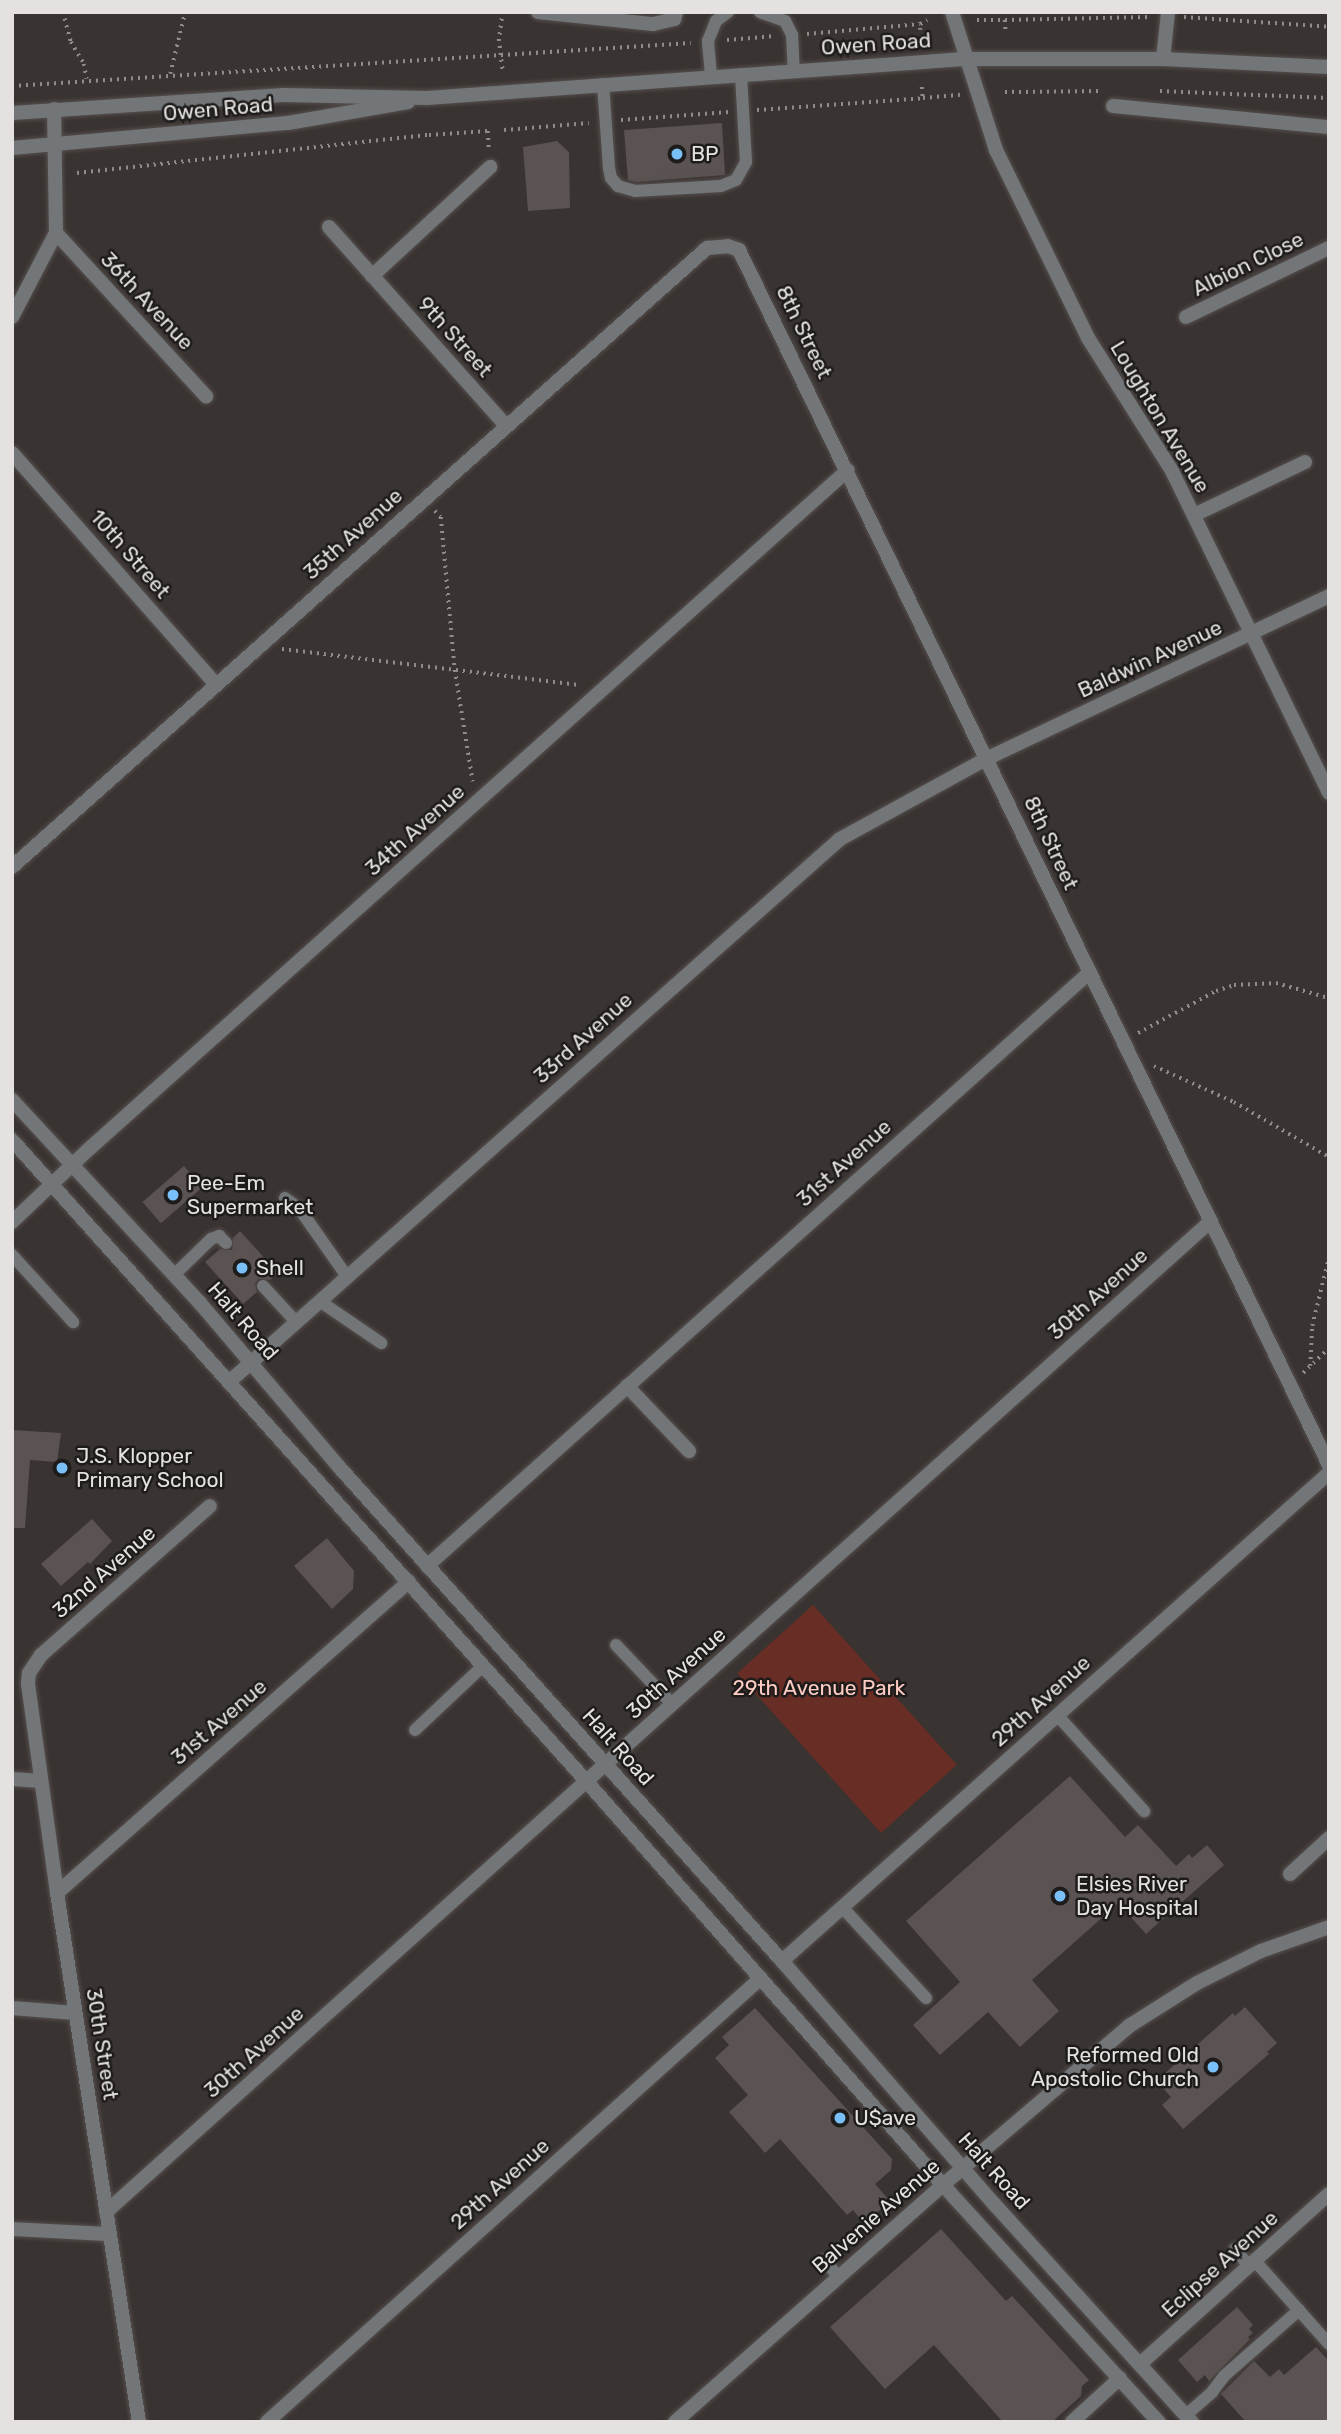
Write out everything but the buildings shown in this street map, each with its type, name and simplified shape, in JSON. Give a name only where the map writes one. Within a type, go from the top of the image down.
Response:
[{"type":"street","points":[[538,12],[653,24],[675,15]]},
{"type":"street","name":"Loughton Avenue","points":[[952,12],[965,60],[996,150],[1088,338],[1148,430],[1194,515],[1329,793]]},
{"type":"street","points":[[1161,15],[1163,59]]},
{"type":"street","name":"Owen Road","points":[[12,113],[283,95],[426,98],[965,60],[1163,59],[1329,67]]},
{"type":"street","name":"Owen Road","points":[[12,148],[288,123],[426,98]]},
{"type":"street","points":[[1112,106],[1329,127]]},
{"type":"street","points":[[12,317],[56,233],[54,109]]},
{"type":"street","points":[[372,276],[490,167]]},
{"type":"street","name":"9th Street","points":[[328,227],[506,426]]},
{"type":"street","name":"36th Avenue","points":[[56,233],[206,396]]},
{"type":"street","name":"35th Avenue","points":[[12,867],[707,247],[728,246]]},
{"type":"street","name":"8th Street","points":[[728,246],[739,250],[743,256],[1329,1465]]},
{"type":"street","name":"Albion Close","points":[[1186,317],[1329,247]]},
{"type":"street","name":"10th Street","points":[[12,453],[215,684]]},
{"type":"street","points":[[1194,515],[1305,463]]},
{"type":"street","name":"34th Avenue","points":[[12,1222],[848,470]]},
{"type":"street","name":"Baldwin Avenue","points":[[988,758],[1329,596]]},
{"type":"street","name":"33rd Avenue","points":[[229,1382],[840,839],[988,758]]},
{"type":"street","name":"31st Avenue","points":[[427,1566],[1090,972]]},
{"type":"street","name":"Halt Road","points":[[12,1100],[253,1362],[340,1468],[1189,2418]]},
{"type":"street","points":[[12,1140],[410,1582],[943,2185],[1159,2422]]},
{"type":"street","name":"30th Avenue","points":[[106,2212],[1211,1221]]},
{"type":"street","points":[[627,1386],[689,1451]]},
{"type":"street","name":"29th Avenue","points":[[782,1961],[1329,1473]]},
{"type":"street","name":"32nd Avenue","points":[[29,1673],[41,1656],[210,1506]]},
{"type":"street","name":"31st Avenue","points":[[57,1893],[410,1582]]},
{"type":"street","name":"30th Street","points":[[29,1673],[28,1697],[139,2422]]},
{"type":"street","points":[[12,1779],[41,1780]]},
{"type":"street","points":[[1290,1874],[1329,1838]]},
{"type":"street","name":"Balvenie Avenue","points":[[675,2422],[943,2185],[1129,2026],[1208,1978],[1261,1951],[1329,1927]]},
{"type":"street","name":"29th Avenue","points":[[267,2422],[761,1978]]},
{"type":"street","points":[[12,2008],[75,2013]]},
{"type":"street","name":"Eclipse Avenue","points":[[1140,2364],[1329,2194]]},
{"type":"street","points":[[12,2229],[109,2234]]},
{"type":"street","points":[[1072,2422],[1120,2378]]},
{"type":"lane","points":[[711,76],[708,41],[716,21],[728,12]]},
{"type":"lane","points":[[760,12],[785,21],[792,35],[794,71]]},
{"type":"lane","points":[[603,84],[609,168],[618,186],[635,191],[721,186],[736,180],[745,168],[741,74]]},
{"type":"lane","points":[[285,1198],[299,1208],[348,1278]]},
{"type":"lane","points":[[174,1275],[211,1239],[219,1236],[226,1243]]},
{"type":"lane","points":[[12,1255],[73,1322]]},
{"type":"lane","points":[[263,1286],[297,1323]]},
{"type":"lane","points":[[321,1302],[381,1343]]},
{"type":"lane","points":[[616,1645],[672,1704]]},
{"type":"lane","points":[[415,1730],[483,1666]]},
{"type":"lane","points":[[1057,1715],[1144,1811]]},
{"type":"lane","points":[[842,1907],[926,1998]]},
{"type":"lane","points":[[1235,2249],[1252,2263],[1329,2344]]},
{"type":"lane","points":[[824,2260],[839,2277]]},
{"type":"lane","points":[[1189,2418],[1224,2376],[1298,2310]]},
{"type":"path","points":[[63,12],[87,79]]},
{"type":"path","points":[[170,74],[185,12]]},
{"type":"path","points":[[503,12],[499,39],[503,70]]},
{"type":"path","points":[[977,20],[1161,15]]},
{"type":"path","points":[[1184,17],[1329,27]]},
{"type":"path","points":[[12,86],[126,76],[502,57],[920,27],[927,20]]},
{"type":"path","points":[[1005,20],[1006,34]]},
{"type":"path","points":[[126,76],[127,84]]},
{"type":"path","points":[[1010,86],[1011,92]]},
{"type":"path","points":[[922,87],[923,98]]},
{"type":"path","points":[[504,130],[960,95]]},
{"type":"path","points":[[77,173],[488,131]]},
{"type":"path","points":[[132,159],[132,166]]},
{"type":"path","points":[[423,499],[441,516],[455,670],[473,782],[484,796]]},
{"type":"path","points":[[267,638],[278,649],[584,685],[597,695]]},
{"type":"path","points":[[1135,1034],[1234,985],[1276,983],[1329,998]]},
{"type":"path","points":[[1149,1065],[1234,1102],[1329,1157]]},
{"type":"path","points":[[1310,1366],[1312,1326],[1329,1256]]},
{"type":"path","points":[[1299,1377],[1329,1348]]},
{"type":"green space","name":"29th Avenue Park","points":[[813,1605],[957,1765],[881,1833],[737,1673]]},
{"type":"place","name":"BP","points":[[677,154]]},
{"type":"place","name":"Pee-Em Supermarket","points":[[173,1195]]},
{"type":"place","name":"Shell","points":[[242,1268]]},
{"type":"place","name":"J.S. Klopper Primary School","points":[[62,1468]]},
{"type":"place","name":"Elsies River Day Hospital","points":[[1060,1896]]},
{"type":"place","name":"Reformed Old Apostolic Church","points":[[1213,2067]]},
{"type":"place","name":"U$ave","points":[[840,2118]]}]
